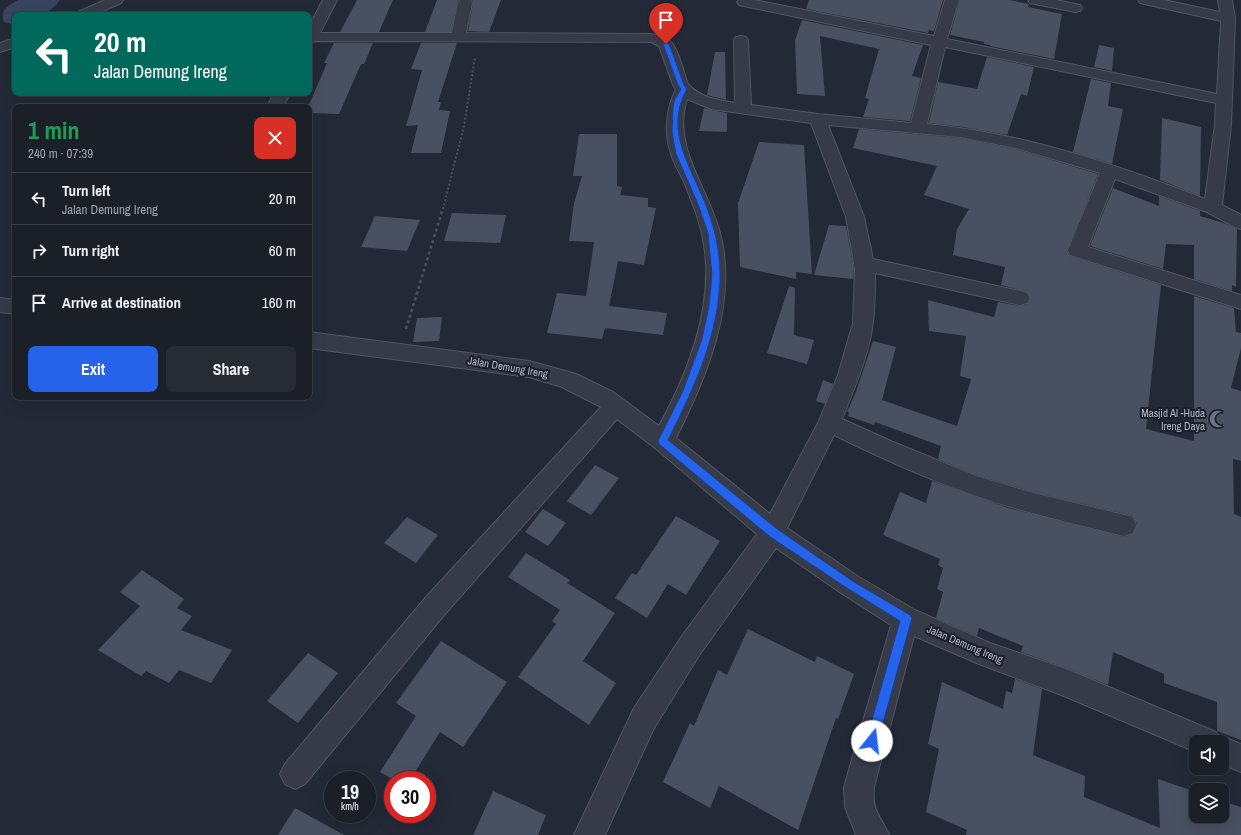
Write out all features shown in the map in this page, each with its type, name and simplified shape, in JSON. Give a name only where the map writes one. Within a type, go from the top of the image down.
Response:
[{"type":"street","points":[[90,12],[116,0]]},
{"type":"street","points":[[312,35],[330,0]]},
{"type":"street","points":[[918,127],[938,42],[952,0]]},
{"type":"street","points":[[1035,0],[1075,8]]},
{"type":"street","points":[[1145,0],[1228,18]]},
{"type":"street","points":[[744,2],[1223,100]]},
{"type":"street","points":[[1213,208],[1221,142],[1228,18],[1231,2]]},
{"type":"street","points":[[458,38],[465,3]]},
{"type":"street","points":[[312,39],[656,39],[666,44],[681,85],[684,89],[698,99],[711,104],[818,119],[960,132],[1018,143],[1079,160],[1110,171],[1213,208],[1241,223]]},
{"type":"street","points":[[741,40],[743,109]]},
{"type":"street","points":[[0,48],[12,43]]},
{"type":"street","points":[[662,441],[688,391],[706,339],[713,306],[716,274],[712,233],[702,204],[679,154],[676,132],[676,108],[677,101],[684,89]]},
{"type":"street","points":[[589,835],[644,718],[692,645],[773,532],[829,423],[849,375],[858,345],[865,301],[864,264],[855,217],[818,119]]},
{"type":"street","points":[[1110,171],[1077,250],[1241,302]]},
{"type":"street","points":[[864,264],[1020,298]]},
{"type":"street","points":[[0,305],[12,306]]},
{"type":"street","name":"Jalan Demung Ireng","points":[[312,340],[529,369],[549,374],[587,388],[616,406],[662,441],[773,532],[850,585],[906,618],[988,655],[1066,683],[1189,735]]},
{"type":"street","points":[[295,774],[436,605],[616,406]]},
{"type":"street","points":[[829,423],[885,449],[973,485],[1033,503],[1124,525]]},
{"type":"street","points":[[874,835],[865,823],[859,808],[859,787],[906,618]]},
{"type":"street","points":[[1229,753],[1241,758]]},
{"type":"path","points":[[398,351],[430,253],[454,165],[473,74],[477,38]]},
{"type":"building","points":[[357,0],[393,0],[379,32],[340,32]]},
{"type":"building","points":[[437,0],[458,0],[451,32],[425,32]]},
{"type":"building","points":[[472,0],[501,0],[489,32],[468,31],[473,3]]},
{"type":"building","points":[[809,0],[943,0],[934,31],[929,30],[928,33],[806,9]]},
{"type":"building","points":[[960,0],[1009,0],[1029,4],[1028,7],[1062,14],[1054,59],[990,46],[984,44],[984,42],[950,35]]},
{"type":"building","points":[[802,20],[923,45],[912,76],[921,78],[910,121],[863,117],[869,99],[865,98],[879,49],[820,36],[825,96],[797,94],[795,40]]},
{"type":"building","points":[[334,43],[373,43],[364,64],[361,64],[339,114],[312,113],[312,104],[309,104],[327,63],[324,63]]},
{"type":"building","points":[[421,43],[457,43],[438,102],[441,102],[439,110],[450,111],[441,153],[411,153],[418,125],[406,126],[422,70],[411,69]]},
{"type":"building","points":[[1099,45],[1114,48],[1112,71],[1094,67]]},
{"type":"building","points":[[715,52],[725,52],[726,100],[707,95]]},
{"type":"building","points":[[987,57],[1034,67],[1027,96],[1021,94],[1007,135],[963,127],[929,123],[938,82],[977,89]]},
{"type":"building","points":[[1091,79],[1111,83],[1108,106],[1123,109],[1112,164],[1073,152]]},
{"type":"building","points":[[704,108],[727,113],[727,132],[699,131]]},
{"type":"building","points":[[1162,118],[1201,127],[1200,196],[1160,180]]},
{"type":"building","points":[[859,129],[960,138],[1016,149],[1098,174],[1067,251],[1070,256],[1161,285],[1146,429],[1194,441],[1194,296],[1234,308],[1236,332],[1241,333],[1241,348],[1231,388],[1241,391],[1241,461],[1233,459],[1234,514],[1241,517],[1241,740],[1217,731],[1217,702],[1164,683],[1164,674],[1113,652],[1108,685],[1021,652],[1023,646],[979,628],[977,636],[936,618],[943,592],[937,589],[943,568],[938,565],[940,559],[883,535],[900,492],[926,503],[932,481],[1008,508],[1124,537],[1133,534],[1137,524],[1133,516],[1033,492],[976,475],[938,459],[941,446],[875,422],[874,425],[848,416],[849,412],[847,412],[856,392],[873,341],[896,347],[882,400],[957,426],[971,379],[960,376],[966,336],[929,331],[928,300],[994,317],[998,302],[1020,306],[1027,304],[1031,299],[1027,292],[1001,285],[1005,267],[953,255],[957,229],[969,209],[924,195],[937,166],[853,148]]},
{"type":"building","points":[[579,134],[617,134],[617,186],[622,187],[620,195],[648,198],[648,207],[656,208],[644,265],[618,261],[609,306],[667,313],[663,335],[605,328],[602,339],[547,333],[557,293],[586,296],[594,242],[569,241],[574,203],[582,176],[573,176]]},
{"type":"building","points":[[759,142],[804,145],[812,274],[796,272],[796,279],[740,267],[738,203]]},
{"type":"building","points":[[1113,188],[1159,206],[1159,196],[1200,211],[1200,216],[1224,223],[1237,229],[1236,287],[1232,285],[1232,291],[1194,279],[1194,245],[1166,244],[1163,269],[1090,246]]},
{"type":"building","points":[[452,213],[506,215],[500,243],[444,241]]},
{"type":"building","points":[[375,216],[420,220],[407,251],[361,247]]},
{"type":"building","points":[[829,225],[846,226],[854,269],[853,279],[814,275]]},
{"type":"building","points":[[789,286],[795,288],[794,335],[814,340],[807,364],[767,353]]},
{"type":"building","points":[[442,317],[439,341],[413,342],[417,318]]},
{"type":"building","points":[[823,380],[833,384],[825,404],[816,401]]},
{"type":"building","points":[[595,465],[619,478],[591,515],[567,501]]},
{"type":"building","points":[[543,509],[566,523],[548,546],[525,532]]},
{"type":"building","points":[[676,516],[720,541],[686,595],[668,584],[647,618],[615,598],[632,573],[636,575]]},
{"type":"building","points":[[407,517],[438,535],[416,563],[384,543]]},
{"type":"building","points":[[526,553],[570,580],[567,583],[615,613],[583,661],[616,683],[589,725],[518,677],[556,624],[552,621],[560,610],[508,577]]},
{"type":"building","points":[[142,570],[184,599],[177,608],[192,616],[181,630],[232,650],[211,683],[179,670],[169,683],[146,671],[141,676],[98,650],[140,606],[120,592]]},
{"type":"building","points":[[748,629],[815,662],[817,656],[854,674],[838,719],[836,718],[798,830],[719,786],[710,808],[663,782],[690,723],[694,726],[718,670],[727,675]]},
{"type":"building","points":[[441,641],[507,682],[463,747],[440,732],[416,771],[384,771],[384,774],[380,772],[416,716],[396,703]]},
{"type":"building","points":[[308,653],[338,673],[298,723],[267,701]]},
{"type":"building","points":[[1015,679],[1042,689],[1033,755],[1085,776],[1084,797],[1160,828],[1158,779],[1189,790],[1189,823],[1229,823],[1229,803],[1241,807],[1241,835],[966,835],[967,830],[926,812],[939,749],[928,744],[942,682],[1003,709],[1006,691],[1012,693]]},
{"type":"building","points":[[493,791],[546,815],[538,835],[473,835]]},
{"type":"building","points":[[295,808],[344,835],[278,835]]},
{"type":"waterway","points":[[21,12],[43,0]]},
{"type":"place","name":"Masjid Al -Huda Ireng Daya","points":[[1218,419]]},
{"type":"route","points":[[666,44],[681,85],[684,89],[677,101],[676,108],[676,132],[679,154],[702,204],[712,233],[716,274],[713,306],[706,339],[688,391],[679,411],[662,441],[773,532],[850,585],[906,618],[872,741]]}]
